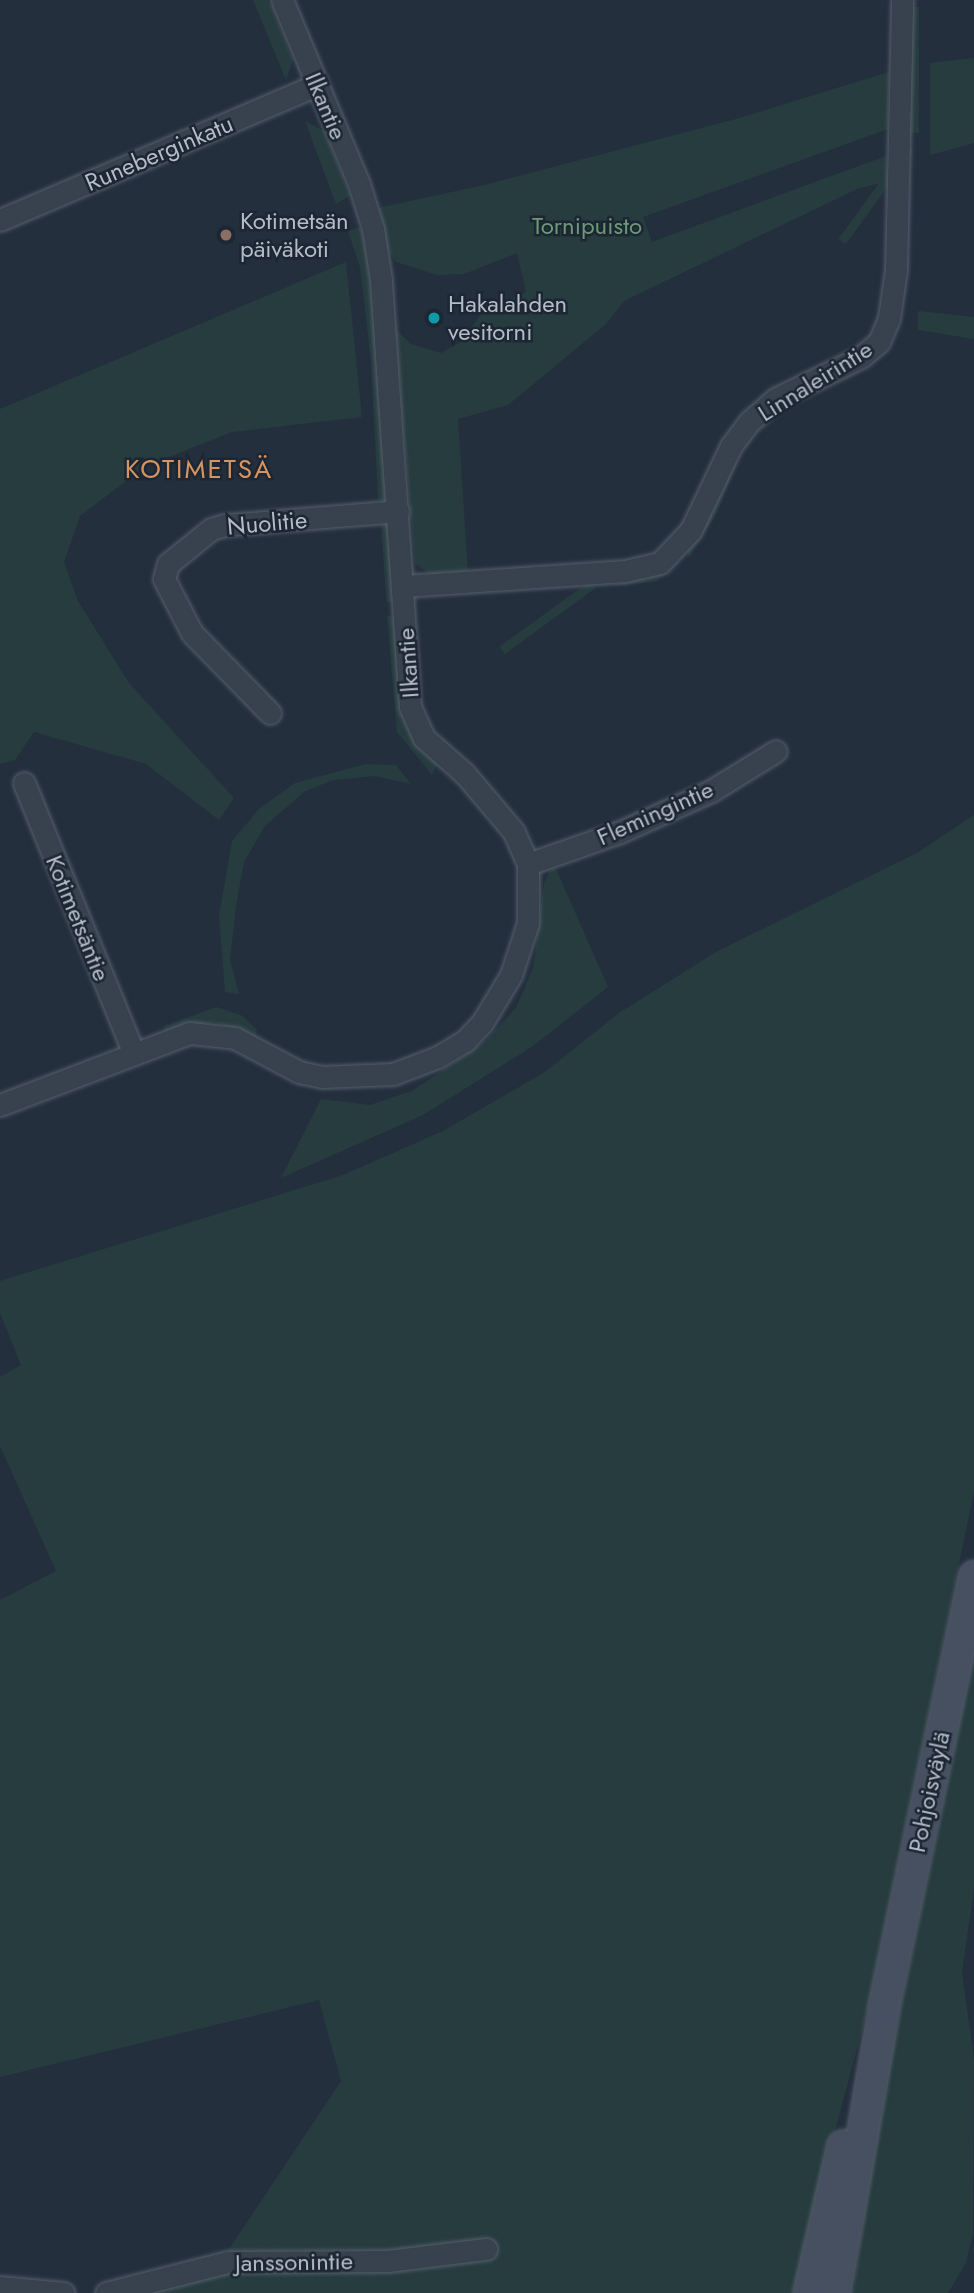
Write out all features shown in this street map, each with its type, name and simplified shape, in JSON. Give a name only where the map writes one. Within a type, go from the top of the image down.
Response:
[{"type":"main road","name":"Pohjoisväylä","points":[[835,2293],[884,2008],[974,1576]]},
{"type":"main road","name":"Pohjoisväylä","points":[[809,2293],[842,2148],[884,2008]]},
{"type":"street","name":"Ilkantie","points":[[0,1105],[133,1052],[190,1033],[221,1034],[251,1045],[299,1072],[343,1079],[393,1074],[438,1057],[465,1041],[482,1023],[511,975],[528,923],[528,864],[498,811],[417,727],[410,707],[404,586],[381,280],[373,229],[359,184],[282,0]]},
{"type":"street","name":"Linnaleirintie","points":[[404,586],[625,570],[660,563],[691,530],[731,446],[749,422],[775,399],[861,357],[879,342],[889,318],[896,270],[902,0]]},
{"type":"street","name":"Runeberginkatu","points":[[0,220],[317,85]]},
{"type":"street","name":"Nuolitie","points":[[270,713],[192,633],[164,579],[168,564],[211,529],[225,525],[398,511]]},
{"type":"street","name":"Flemingintie","points":[[528,864],[620,832],[711,791],[776,751]]},
{"type":"street","name":"Kotimetsäntie","points":[[24,783],[133,1052]]},
{"type":"street","name":"Janssonintie","points":[[106,2293],[228,2262],[388,2261],[486,2249]]},
{"type":"street","points":[[0,2287],[64,2293]]},
{"type":"green space","points":[[253,0],[268,0],[293,60],[286,80]]},
{"type":"green space","points":[[910,7],[919,7],[919,133],[910,133]]},
{"type":"green space","points":[[974,58],[974,143],[930,155],[930,63]]},
{"type":"green space","name":"Tornipuisto","points":[[889,72],[888,129],[643,217],[652,242],[886,156],[888,181],[857,189],[624,301],[606,324],[508,405],[458,419],[468,573],[434,576],[415,564],[395,329],[411,344],[441,353],[461,342],[482,313],[526,292],[517,253],[464,274],[437,275],[396,262],[387,249],[378,208],[484,185],[736,119]]},
{"type":"green space","points":[[305,121],[324,131],[350,196],[336,204]]},
{"type":"green space","points":[[906,146],[913,151],[846,244],[838,239]]},
{"type":"green space","points":[[360,227],[369,255],[388,499],[378,501],[371,362],[360,267],[348,231]]},
{"type":"green space","points":[[346,262],[362,417],[232,432],[146,466],[80,516],[64,562],[78,601],[129,683],[234,798],[219,820],[146,764],[34,732],[15,760],[0,764],[0,409]]},
{"type":"green space","points":[[918,311],[974,317],[974,339],[918,330]]},
{"type":"green space","points":[[732,461],[737,463],[717,512],[689,558],[686,549]]},
{"type":"green space","points":[[389,525],[394,602],[386,602],[381,526]]},
{"type":"green space","points":[[665,564],[673,568],[655,582],[611,586]]},
{"type":"green space","points":[[590,581],[595,588],[505,654],[499,647]]},
{"type":"green space","points":[[394,615],[403,718],[413,740],[437,764],[432,775],[397,732],[387,616]]},
{"type":"green space","points":[[366,764],[396,765],[411,784],[375,776],[333,780],[304,792],[265,826],[244,862],[236,906],[230,960],[239,994],[225,992],[219,916],[232,841],[260,808],[295,783]]},
{"type":"green space","points":[[974,815],[974,1491],[868,2008],[827,2161],[799,2293],[141,2293],[227,2252],[341,2081],[319,2000],[0,2077],[0,1600],[56,1571],[0,1446],[0,1377],[21,1365],[0,1313],[0,1281],[343,1175],[443,1131],[545,1072],[619,1013],[716,952],[917,853]]},
{"type":"green space","points":[[553,862],[608,987],[533,1046],[423,1115],[281,1178],[321,1099],[370,1105],[412,1091],[483,1043],[516,1008],[533,968],[544,884]]},
{"type":"green space","points":[[216,1007],[243,1016],[257,1030],[255,1037],[214,1022],[165,1032],[164,1026]]},
{"type":"green space","points":[[974,1654],[974,1889],[962,1972],[974,2059],[973,2233],[966,2263],[948,2293],[853,2293],[880,2109]]},
{"type":"place","name":"Kotimetsän päiväkoti","points":[[226,235]]},
{"type":"place","name":"Hakalahden vesitorni","points":[[434,318]]},
{"type":"district","name":"KOTIMETSÄ","points":[[199,470]]}]
